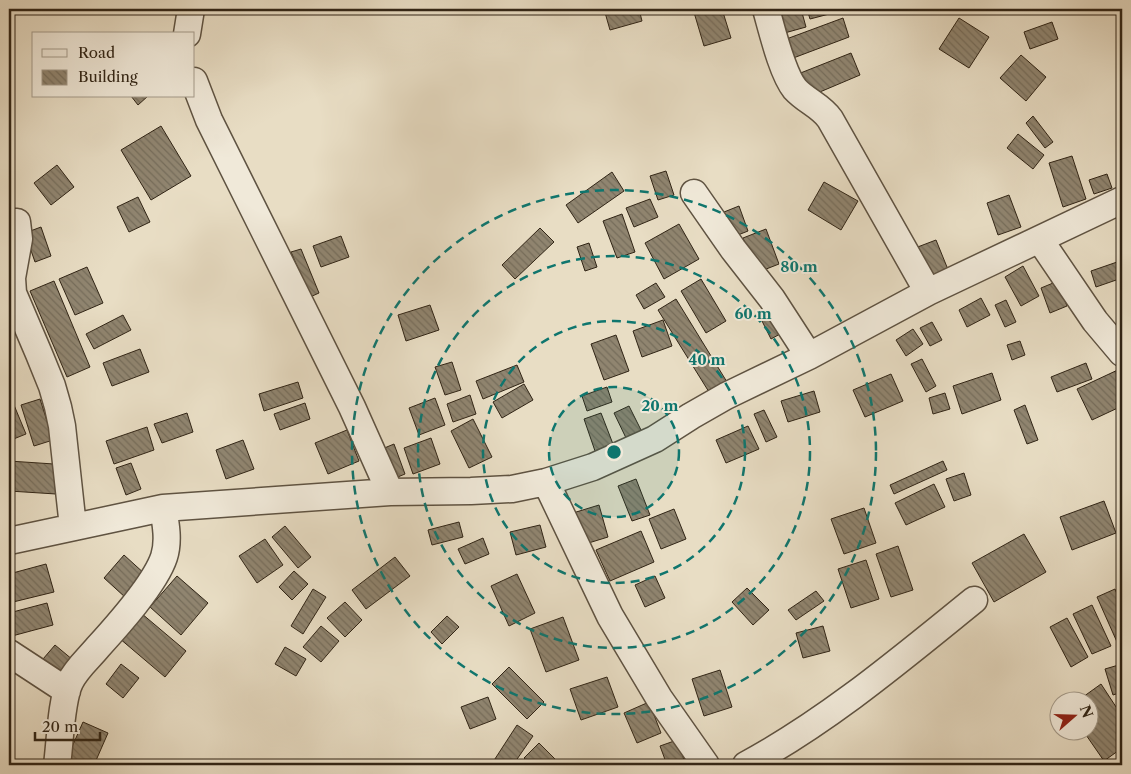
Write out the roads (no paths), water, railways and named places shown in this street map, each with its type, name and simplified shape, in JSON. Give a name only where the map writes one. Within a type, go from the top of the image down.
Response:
[{"type":"street","points":[[187,32],[190,9]]},
{"type":"street","points":[[766,9],[784,68],[792,85],[802,96],[821,109],[830,119],[928,292]]},
{"type":"street","points":[[195,84],[209,120],[352,407],[390,492]]},
{"type":"street","points":[[694,193],[772,299],[809,356]]},
{"type":"street","points":[[9,541],[163,508],[390,492],[471,491],[512,488],[546,482],[593,468],[656,439],[726,396],[809,356],[928,292],[1122,200]]},
{"type":"street","points":[[17,222],[19,239],[12,278],[12,293],[43,362],[58,407],[62,426],[73,527]]},
{"type":"street","points":[[1040,240],[1095,321],[1122,353]]},
{"type":"street","points":[[546,482],[610,616],[659,698],[706,765]]},
{"type":"street","points":[[57,765],[67,691],[74,675],[117,625],[159,569],[164,556],[166,542],[163,508]]},
{"type":"street","points":[[746,765],[767,754],[826,716],[974,600]]},
{"type":"street","points":[[9,653],[67,691]]}]
